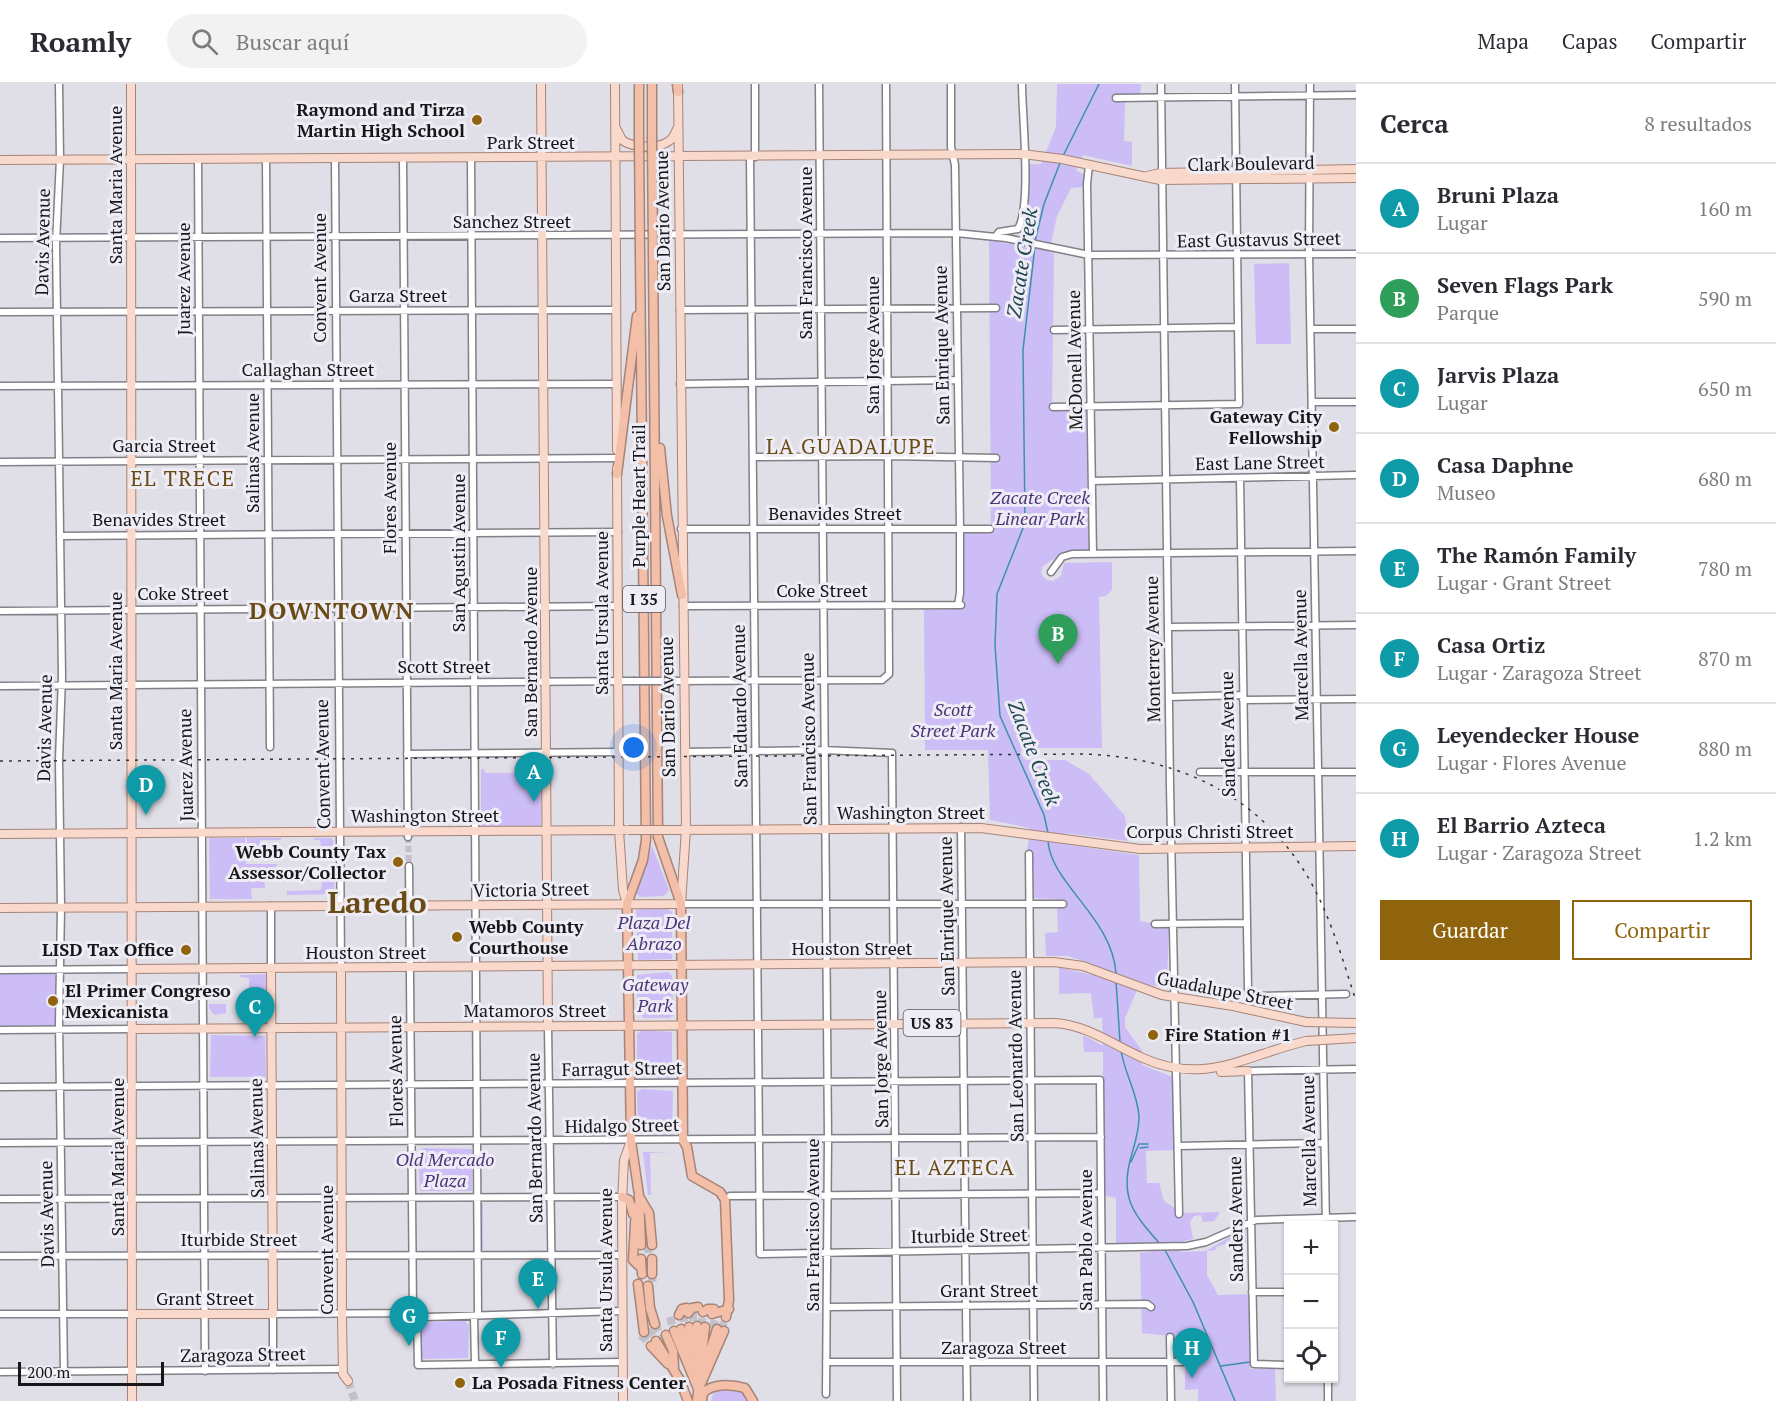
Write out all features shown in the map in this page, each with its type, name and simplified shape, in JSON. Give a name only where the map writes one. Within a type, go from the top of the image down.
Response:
[{"type":"highway","name":"Purple Heart Trail","points":[[627,904],[643,860],[646,840],[639,84]]},
{"type":"highway","name":"Purple Heart Trail","points":[[651,84],[658,837],[681,904]]},
{"type":"highway","points":[[617,474],[640,292]]},
{"type":"highway","points":[[654,393],[667,516],[682,595]]},
{"type":"highway","name":"Santa Ursula Avenue","points":[[627,904],[631,1141],[639,1195]]},
{"type":"highway","name":"San Dario Avenue","points":[[681,904],[681,1026],[685,1144],[692,1176],[720,1192],[725,1200],[700,1312]]},
{"type":"highway","points":[[639,1195],[634,1218],[633,1258],[644,1266]]},
{"type":"highway","points":[[639,1195],[645,1245]]},
{"type":"highway","points":[[622,1197],[629,1200],[634,1218]]},
{"type":"highway","points":[[645,1286],[640,1313],[650,1328]]},
{"type":"highway","points":[[645,1286],[643,1312],[650,1328]]},
{"type":"highway","points":[[645,1286],[654,1308],[650,1328]]},
{"type":"highway","points":[[688,1331],[674,1367],[688,1401]]},
{"type":"highway","points":[[674,1367],[688,1331]]},
{"type":"highway","points":[[688,1331],[698,1389],[697,1401]]},
{"type":"highway","points":[[688,1331],[698,1389]]},
{"type":"highway","points":[[688,1331],[698,1389]]},
{"type":"highway","points":[[688,1331],[698,1389]]},
{"type":"highway","points":[[702,1401],[706,1390],[723,1386],[745,1388],[753,1401]]},
{"type":"main road","name":"Santa Maria Avenue","points":[[131,84],[129,461],[132,685],[134,1314],[132,1401]]},
{"type":"main road","name":"San Bernardo Avenue","points":[[541,84],[548,1027]]},
{"type":"main road","name":"Santa Ursula Avenue","points":[[615,84],[619,830],[627,904]]},
{"type":"main road","name":"San Dario Avenue","points":[[677,87],[686,829],[681,904]]},
{"type":"main road","points":[[615,127],[622,140],[636,146],[663,144],[673,138],[678,126]]},
{"type":"main road","name":"Park Street","points":[[0,160],[542,159],[1023,154],[1062,159]]},
{"type":"main road","name":"Clark Boulevard","points":[[1062,159],[1146,176],[1235,175],[1356,169]]},
{"type":"main road","name":"Clark Boulevard","points":[[1235,175],[1309,179],[1356,178]]},
{"type":"main road","name":"Washington Street","points":[[0,834],[201,832],[408,834],[476,831],[961,827],[1030,833]]},
{"type":"main road","name":"Corpus Christi Street","points":[[1030,833],[1140,849],[1356,846]]},
{"type":"main road","name":"Victoria Street","points":[[0,908],[681,904]]},
{"type":"main road","name":"Houston Street","points":[[132,969],[1030,962],[1067,963],[1092,969]]},
{"type":"main road","name":"Salinas Avenue","points":[[271,968],[273,1314]]},
{"type":"main road","name":"Convent Avenue","points":[[341,968],[341,1256],[345,1375]]},
{"type":"main road","name":"Guadalupe Street","points":[[1092,969],[1138,988],[1173,997],[1233,1006],[1306,1022],[1356,1023]]},
{"type":"main road","name":"Matamoros Street","points":[[133,1029],[1031,1022],[1070,1025],[1103,1037],[1142,1058],[1176,1069]]},
{"type":"main road","name":"US 83","points":[[1176,1069],[1198,1071],[1227,1067],[1272,1049],[1306,1041],[1356,1038]]},
{"type":"main road","points":[[1198,1071],[1248,1071]]},
{"type":"main road","name":"Santa Ursula Avenue","points":[[623,1397],[622,1197],[624,1160],[631,1141]]},
{"type":"main road","name":"Grant Street","points":[[134,1314],[273,1314]]},
{"type":"street","name":"Davis Avenue","points":[[59,84],[60,159],[57,238],[61,610],[59,834],[64,1373]]},
{"type":"street","name":"San Eduardo Avenue","points":[[755,84],[751,235],[760,1254]]},
{"type":"street","name":"San Francisco Avenue","points":[[819,84],[824,897],[827,903],[828,1082],[826,1394]]},
{"type":"street","name":"San Jorge Avenue","points":[[886,84],[891,606],[891,670],[888,677]]},
{"type":"street","name":"San Enrique Avenue","points":[[951,84],[956,233],[960,605]]},
{"type":"street","points":[[996,236],[999,232],[1014,230],[1020,226],[1023,202],[1022,84]]},
{"type":"street","name":"Monterrey Avenue","points":[[1161,84],[1160,176],[1173,997],[1179,1146],[1179,1214]]},
{"type":"street","points":[[1053,407],[1239,404],[1235,84]]},
{"type":"street","name":"Marcella Avenue","points":[[1310,84],[1311,170],[1309,179],[1314,551],[1326,1218]]},
{"type":"street","points":[[1116,98],[1356,95]]},
{"type":"street","name":"Juarez Avenue","points":[[198,159],[205,1371]]},
{"type":"street","name":"Salinas Avenue","points":[[266,159],[270,747]]},
{"type":"street","name":"Convent Avenue","points":[[335,159],[337,683],[341,968]]},
{"type":"street","name":"Flores Avenue","points":[[403,159],[408,834]]},
{"type":"street","name":"San Agustin Avenue","points":[[471,159],[476,753],[478,1256],[476,1315]]},
{"type":"street","name":"McDonell Avenue","points":[[1086,164],[1093,554]]},
{"type":"street","name":"Sanchez Street","points":[[0,238],[543,237],[956,233],[996,236],[1089,255]]},
{"type":"street","name":"East Gustavus Street","points":[[1089,255],[1356,254]]},
{"type":"street","points":[[680,310],[996,308]]},
{"type":"street","name":"Garza Street","points":[[0,312],[616,310]]},
{"type":"street","points":[[1054,330],[1237,327]]},
{"type":"street","points":[[1311,329],[1356,329]]},
{"type":"street","points":[[680,384],[958,380]]},
{"type":"street","name":"Callaghan Street","points":[[0,386],[616,384]]},
{"type":"street","points":[[1312,402],[1356,402]]},
{"type":"street","points":[[753,457],[996,458]]},
{"type":"street","name":"Garcia Street","points":[[0,462],[617,458]]},
{"type":"street","name":"East Lane Street","points":[[1092,481],[1356,475]]},
{"type":"street","name":"Sanders Avenue","points":[[1240,478],[1248,989]]},
{"type":"street","name":"Benavides Street","points":[[681,529],[990,529]]},
{"type":"street","name":"Benavides Street","points":[[60,536],[618,532]]},
{"type":"street","points":[[1051,572],[1062,557],[1093,554],[1356,551]]},
{"type":"street","name":"Coke Street","points":[[683,606],[960,605]]},
{"type":"street","name":"Coke Street","points":[[0,611],[618,606]]},
{"type":"street","points":[[1168,627],[1356,625]]},
{"type":"street","name":"Scott Street","points":[[0,686],[882,680],[888,677]]},
{"type":"street","points":[[1169,697],[1356,699]]},
{"type":"street","name":"San Jorge Avenue","points":[[824,750],[892,753],[897,1138],[897,1401]]},
{"type":"street","points":[[685,752],[824,750]]},
{"type":"street","points":[[408,754],[618,752]]},
{"type":"street","points":[[1200,772],[1356,772]]},
{"type":"street","name":"San Enrique Avenue","points":[[961,827],[967,1401]]},
{"type":"street","name":"San Leonardo Avenue","points":[[1029,854],[1034,1401]]},
{"type":"street","name":"Flores Avenue","points":[[409,866],[412,1313]]},
{"type":"street","name":"Victoria Street","points":[[681,904],[1063,904]]},
{"type":"street","name":"Salinas Avenue","points":[[271,906],[271,968]]},
{"type":"street","points":[[1155,924],[1247,923]]},
{"type":"street","name":"Houston Street","points":[[0,970],[132,969]]},
{"type":"street","name":"Guadalupe Street","points":[[1248,989],[1250,994],[1258,996],[1346,994]]},
{"type":"street","name":"San Bernardo Avenue","points":[[548,1027],[553,1364]]},
{"type":"street","name":"Matamoros Street","points":[[0,1030],[133,1029]]},
{"type":"street","points":[[1248,1071],[1356,1068]]},
{"type":"street","name":"Sanders Avenue","points":[[1248,1071],[1254,1365],[1284,1365]]},
{"type":"street","name":"Farragut Street","points":[[0,1087],[1100,1080]]},
{"type":"street","name":"San Pablo Avenue","points":[[1100,1080],[1103,1401]]},
{"type":"street","name":"Hidalgo Street","points":[[0,1143],[631,1141],[685,1144],[759,1138],[1101,1137]]},
{"type":"street","points":[[1179,1146],[1324,1143]]},
{"type":"street","points":[[730,1196],[1101,1193]]},
{"type":"street","points":[[0,1199],[622,1197]]},
{"type":"street","points":[[1251,1221],[1356,1217]]},
{"type":"street","name":"Iturbide Street","points":[[760,1254],[1179,1247],[1206,1242],[1251,1221]]},
{"type":"street","name":"Iturbide Street","points":[[0,1256],[204,1254],[622,1256]]},
{"type":"street","points":[[1252,1292],[1284,1292]]},
{"type":"street","name":"Grant Street","points":[[827,1307],[1148,1304],[1151,1307]]},
{"type":"street","name":"Grant Street","points":[[417,1320],[426,1317],[622,1311]]},
{"type":"street","points":[[412,1313],[417,1320],[418,1365],[475,1363],[482,1366],[623,1362]]},
{"type":"street","name":"Grant Street","points":[[273,1314],[412,1313],[426,1317]]},
{"type":"street","name":"Grant Street","points":[[0,1314],[134,1314]]},
{"type":"street","name":"Salinas Avenue","points":[[273,1314],[273,1370]]},
{"type":"street","points":[[475,1363],[476,1315]]},
{"type":"street","points":[[1170,1337],[1171,1401]]},
{"type":"street","name":"Zaragoza Street","points":[[826,1362],[1182,1362]]},
{"type":"street","name":"Zaragoza Street","points":[[0,1371],[64,1373],[273,1370],[345,1375]]},
{"type":"street","points":[[1328,1383],[1328,1401]]},
{"type":"green space","name":"Zacate Creek Linear Park","points":[[1057,84],[1141,84],[1140,96],[1115,96],[1116,101],[1125,101],[1124,141],[1132,142],[1132,166],[1083,155],[1076,170],[1084,175],[1083,187],[1071,188],[1057,216],[1049,252],[1054,253],[1052,404],[1054,410],[1086,411],[1089,548],[1087,551],[1063,553],[1043,566],[1041,574],[1047,580],[1053,581],[1061,576],[1064,563],[1112,562],[1112,590],[1106,596],[1099,597],[1102,748],[1022,748],[1021,755],[1026,760],[1065,760],[1089,774],[1125,816],[1128,841],[1065,833],[1063,844],[1139,855],[1140,921],[1169,927],[1167,984],[1154,986],[1140,983],[1125,1018],[1125,1027],[1142,1051],[1142,1065],[1173,1077],[1175,1150],[1146,1151],[1147,1183],[1159,1183],[1164,1201],[1182,1213],[1220,1212],[1214,1221],[1203,1222],[1201,1215],[1194,1216],[1190,1222],[1193,1239],[1180,1242],[1180,1252],[1206,1251],[1243,1229],[1246,1230],[1246,1242],[1243,1242],[1240,1236],[1236,1236],[1236,1239],[1230,1239],[1229,1243],[1216,1247],[1216,1250],[1207,1251],[1207,1275],[1218,1295],[1249,1294],[1250,1369],[1275,1369],[1276,1401],[1198,1401],[1198,1389],[1185,1390],[1185,1364],[1172,1360],[1171,1336],[1142,1333],[1140,1253],[1150,1252],[1150,1243],[1116,1244],[1116,1198],[1103,1195],[1103,1052],[1084,1052],[1083,1035],[1103,1046],[1102,1018],[1094,1018],[1091,993],[1059,994],[1059,967],[1092,975],[1093,964],[1067,956],[1046,956],[1045,933],[1058,932],[1057,907],[1063,906],[1063,900],[1033,898],[1032,854],[1027,852],[1030,828],[990,820],[988,750],[925,750],[924,610],[963,609],[963,533],[991,531],[989,240],[1023,246],[1028,164],[1041,164],[1056,127]]},
{"type":"green space","points":[[1289,263],[1291,344],[1256,344],[1254,264]]},
{"type":"green space","points":[[541,768],[541,826],[481,826],[481,769],[484,769],[485,773],[537,773]]},
{"type":"green space","points":[[209,838],[245,838],[246,864],[278,864],[271,872],[264,873],[265,888],[251,888],[252,899],[210,899]]},
{"type":"green space","points":[[247,838],[281,838],[281,840],[260,840],[260,848],[251,850],[251,861],[247,861]]},
{"type":"green space","points":[[315,838],[333,840],[333,859],[331,848],[321,847],[320,840],[313,840]]},
{"type":"green space","points":[[652,846],[669,890],[664,896],[640,897],[636,893]]},
{"type":"green space","points":[[323,872],[334,872],[334,894],[287,895],[287,891],[321,890]]},
{"type":"green space","name":"Gateway Park","points":[[667,908],[672,912],[672,959],[638,960],[636,911]]},
{"type":"green space","name":"Gateway Park","points":[[668,972],[672,976],[673,1016],[643,1018],[637,1007],[637,975]]},
{"type":"green space","points":[[0,974],[56,974],[56,1025],[0,1026]]},
{"type":"green space","points":[[266,974],[267,1019],[264,1021],[259,1013],[249,1013],[249,978],[240,977],[240,975]]},
{"type":"green space","points":[[209,1004],[226,1004],[226,1013],[214,1015]]},
{"type":"green space","name":"Gateway Park","points":[[642,1030],[672,1032],[672,1078],[637,1077],[637,1034]]},
{"type":"green space","points":[[211,1035],[265,1036],[266,1077],[210,1077]]},
{"type":"green space","points":[[642,1089],[673,1091],[672,1135],[638,1134],[637,1092]]},
{"type":"green space","name":"Old Mercado Plaza","points":[[423,1148],[472,1149],[472,1191],[420,1191],[418,1152]]},
{"type":"green space","points":[[643,1152],[671,1152],[650,1153],[651,1195],[648,1195]]},
{"type":"green space","points":[[473,1203],[483,1203],[483,1250],[474,1250]]},
{"type":"green space","points":[[464,1320],[469,1325],[468,1358],[422,1359],[422,1323]]},
{"type":"green space","points":[[741,1390],[750,1401],[711,1401],[714,1391]]},
{"type":"waterway","name":"Zacate Creek","points":[[1063,156],[1099,84]]},
{"type":"waterway","name":"Zacate Creek","points":[[1035,241],[1044,204],[1060,163]]},
{"type":"waterway","name":"Zacate Creek","points":[[1035,246],[1023,350],[1025,523],[997,594],[995,645],[1000,716],[1044,815],[1048,833]]},
{"type":"waterway","name":"Zacate Creek","points":[[1048,841],[1059,872],[1104,935],[1112,953],[1116,973]]},
{"type":"waterway","name":"Zacate Creek","points":[[1116,981],[1120,1042]]},
{"type":"waterway","name":"Zacate Creek","points":[[1121,1050],[1139,1117],[1138,1132],[1128,1172],[1128,1195],[1137,1215],[1160,1244]]},
{"type":"waterway","name":"Zacate Creek","points":[[1131,1162],[1139,1144],[1148,1144]]},
{"type":"waterway","points":[[1140,1148],[1148,1147]]},
{"type":"waterway","name":"Zacate Creek","points":[[1165,1250],[1193,1302],[1235,1401]]},
{"type":"waterway","points":[[1221,1366],[1250,1362]]},
{"type":"tunnel","points":[[408,837],[409,866]]},
{"type":"tunnel","points":[[648,1245],[648,1259]]},
{"type":"tunnel","points":[[652,1274],[653,1286]]},
{"type":"tunnel","points":[[701,1326],[703,1312]]},
{"type":"tunnel","points":[[693,1313],[693,1327]]},
{"type":"tunnel","points":[[683,1314],[685,1328]]},
{"type":"tunnel","points":[[713,1328],[716,1314]]},
{"type":"tunnel","points":[[670,1317],[674,1331]]},
{"type":"tunnel","points":[[721,1330],[726,1317]]},
{"type":"tunnel","points":[[655,1324],[662,1337]]},
{"type":"tunnel","points":[[648,1329],[656,1341]]},
{"type":"tunnel","points":[[641,1335],[651,1346]]},
{"type":"tunnel","points":[[348,1381],[355,1401]]},
{"type":"railway","points":[[0,761],[1084,754],[1120,757],[1188,774],[1219,789],[1247,808],[1273,831],[1296,858],[1315,890],[1333,931],[1356,1001]]},
{"type":"place","name":"Raymond and Tirza Martin High School","points":[[477,120]]},
{"type":"place","name":"Gateway City Fellowship","points":[[1334,427]]},
{"type":"place","name":"Seven Flags Park","points":[[1058,664]]},
{"type":"place","name":"Bruni Plaza","points":[[534,802]]},
{"type":"place","name":"Casa Daphne","points":[[146,815]]},
{"type":"place","name":"Webb County Tax Assessor/Collector","points":[[398,862]]},
{"type":"place","name":"Webb County Courthouse","points":[[457,937]]},
{"type":"place","name":"LISD Tax Office","points":[[186,950]]},
{"type":"place","name":"El Primer Congreso Mexicanista","points":[[53,1001]]},
{"type":"place","name":"Fire Station #1","points":[[1153,1035]]},
{"type":"place","name":"Jarvis Plaza","points":[[255,1037]]},
{"type":"place","name":"The Ramón Family","points":[[538,1309]]},
{"type":"place","name":"Leyendecker House","points":[[409,1346]]},
{"type":"place","name":"Casa Ortiz","points":[[501,1368]]},
{"type":"place","name":"El Barrio Azteca","points":[[1192,1378]]},
{"type":"place","name":"La Posada Fitness Center","points":[[460,1383]]},
{"type":"district","name":"LA GUADALUPE","points":[[851,447]]},
{"type":"district","name":"EL TRECE","points":[[183,479]]},
{"type":"district","name":"DOWNTOWN","points":[[332,611]]},
{"type":"district","name":"Laredo","points":[[377,903]]},
{"type":"district","name":"EL AZTECA","points":[[955,1168]]},
{"type":"park label","name":"Scott Street Park","points":[[953,720]]},
{"type":"park label","name":"Plaza Del Abrazo","points":[[654,933]]}]
